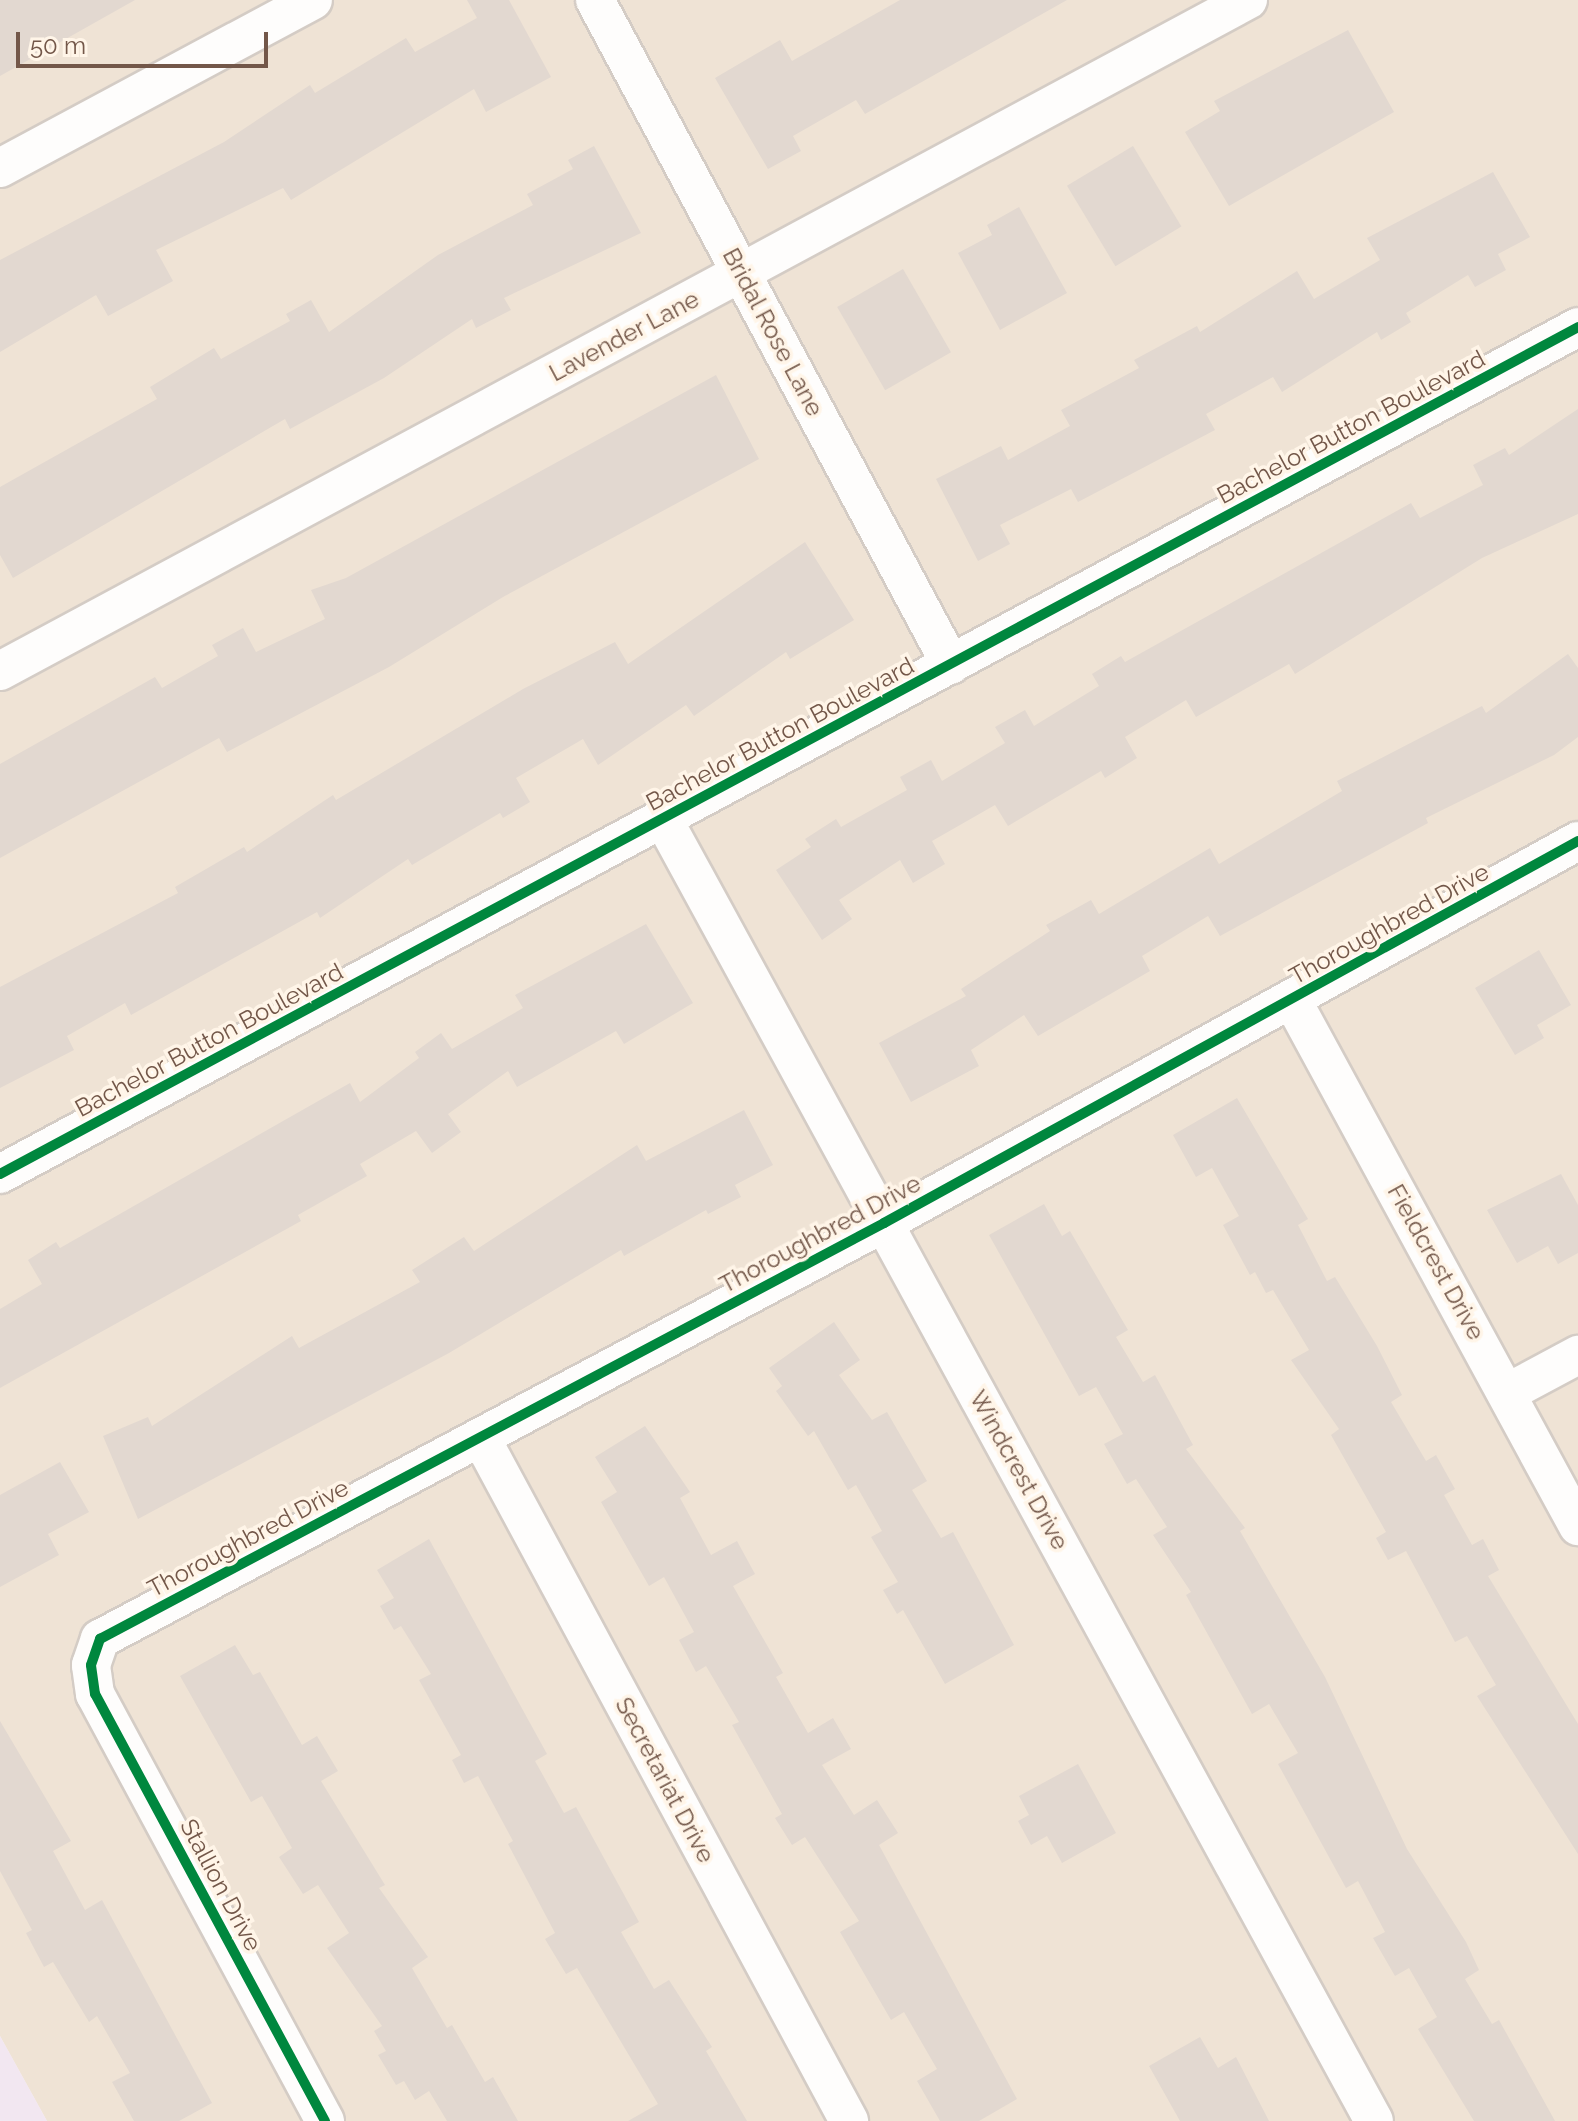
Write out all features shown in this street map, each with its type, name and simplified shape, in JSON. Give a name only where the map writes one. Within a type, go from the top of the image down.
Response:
[{"type":"street","points":[[0,168],[313,0]]},
{"type":"street","name":"Bridal Rose Lane","points":[[595,0],[951,665]]},
{"type":"street","name":"Lavender Lane","points":[[0,671],[1248,0]]},
{"type":"street","name":"Bachelor Button Boulevard","points":[[0,1174],[1578,327]]},
{"type":"street","name":"Windcrest Drive","points":[[663,819],[1374,2121]]},
{"type":"street","name":"Thoroughbred Drive","points":[[91,1665],[100,1639],[884,1223],[1578,841]]},
{"type":"street","name":"Fieldcrest Drive","points":[[1292,1000],[1578,1526]]},
{"type":"street","points":[[1507,1393],[1578,1355]]},
{"type":"street","name":"Secretariat Drive","points":[[481,1438],[849,2121]]},
{"type":"street","name":"Stallion Drive","points":[[91,1665],[95,1694],[325,2121]]},
{"type":"shaded area","points":[[0,0],[1578,0],[1578,2121],[47,2121],[0,2036]]},
{"type":"shaded area","points":[[0,2036],[47,2121],[0,2121]]},
{"type":"building","points":[[0,0],[135,0],[0,76]]},
{"type":"building","points":[[467,0],[509,0],[551,77],[486,112],[474,89],[291,200],[283,188],[156,250],[173,281],[108,316],[96,295],[0,352],[0,260],[224,142],[310,85],[315,93],[406,38],[415,52],[477,18]]},
{"type":"building","points":[[900,0],[1067,0],[865,114],[856,100],[793,136],[801,151],[768,169],[715,78],[780,40],[792,61]]},
{"type":"building","points":[[1348,30],[1394,112],[1229,206],[1185,132],[1220,111],[1214,101]]},
{"type":"building","points":[[594,146],[641,233],[504,298],[511,310],[476,328],[472,319],[384,378],[290,429],[285,419],[13,578],[0,555],[0,487],[157,399],[150,387],[214,348],[221,359],[290,321],[286,314],[311,300],[329,332],[438,255],[533,205],[527,194],[573,169],[568,160]]},
{"type":"building","points":[[1133,146],[1181,227],[1115,266],[1067,186]]},
{"type":"building","points":[[1493,172],[1530,237],[1498,254],[1506,270],[1475,287],[1468,275],[1406,313],[1411,322],[1381,340],[1377,332],[1282,392],[1273,377],[1206,414],[1215,430],[1078,502],[1071,489],[1000,525],[1010,544],[978,561],[936,479],[1001,446],[1008,460],[1070,426],[1061,410],[1139,368],[1134,360],[1197,326],[1200,332],[1297,271],[1314,299],[1380,260],[1367,238]]},
{"type":"building","points":[[1019,207],[1067,293],[1000,330],[958,253],[992,235],[987,225]]},
{"type":"building","points":[[903,269],[951,352],[885,390],[837,307]]},
{"type":"building","points":[[716,375],[759,459],[503,597],[389,667],[227,752],[219,738],[0,858],[0,764],[155,677],[162,688],[218,656],[212,645],[243,628],[256,652],[325,619],[311,590],[346,578]]},
{"type":"building","points":[[1578,409],[1578,514],[1482,558],[1295,674],[1289,664],[1196,717],[1186,700],[1125,737],[1137,758],[1105,778],[1101,771],[1008,826],[995,805],[932,841],[945,864],[913,883],[900,860],[839,900],[852,919],[822,940],[776,870],[811,847],[805,839],[836,819],[841,827],[907,790],[900,777],[931,760],[942,781],[1005,743],[995,727],[1025,710],[1034,726],[1099,686],[1092,674],[1121,656],[1125,662],[1411,503],[1420,518],[1483,485],[1473,465],[1505,448],[1509,455]]},
{"type":"building","points":[[805,542],[854,620],[790,659],[786,652],[694,716],[686,705],[598,765],[583,739],[516,778],[530,802],[503,818],[500,813],[412,865],[408,859],[320,918],[317,912],[131,1015],[125,1003],[67,1036],[74,1050],[0,1088],[0,987],[178,893],[175,887],[244,847],[247,852],[333,795],[336,800],[523,689],[615,642],[628,664]]},
{"type":"building","points":[[1568,654],[1578,668],[1578,737],[1554,755],[1426,818],[1428,823],[1220,936],[1208,916],[1142,956],[1150,971],[1038,1036],[1024,1015],[971,1050],[979,1066],[911,1102],[879,1043],[966,996],[961,989],[1050,931],[1046,925],[1091,900],[1099,914],[1210,848],[1219,864],[1342,791],[1337,781],[1482,706],[1486,713]]},
{"type":"building","points":[[646,924],[693,1003],[624,1044],[616,1031],[517,1087],[508,1071],[448,1114],[461,1132],[432,1153],[416,1131],[360,1164],[367,1176],[298,1215],[301,1221],[0,1388],[0,1309],[42,1284],[28,1260],[56,1242],[60,1248],[350,1083],[360,1102],[419,1058],[415,1052],[441,1033],[452,1049],[523,1008],[515,995]]},
{"type":"building","points":[[1539,950],[1571,1005],[1537,1025],[1544,1038],[1515,1055],[1475,988]]},
{"type":"building","points":[[1237,1098],[1308,1219],[1298,1225],[1327,1281],[1335,1277],[1377,1346],[1402,1395],[1391,1402],[1426,1461],[1436,1455],[1455,1489],[1444,1495],[1472,1545],[1483,1539],[1499,1570],[1488,1576],[1578,1724],[1578,1854],[1477,1696],[1496,1685],[1467,1636],[1455,1642],[1406,1551],[1388,1560],[1376,1538],[1386,1532],[1331,1435],[1339,1429],[1291,1360],[1309,1350],[1273,1290],[1266,1293],[1255,1272],[1250,1275],[1223,1225],[1239,1216],[1212,1168],[1196,1177],[1173,1135]]},
{"type":"building","points":[[744,1110],[773,1165],[735,1185],[741,1197],[708,1214],[706,1210],[624,1256],[621,1250],[449,1353],[138,1519],[103,1436],[148,1417],[152,1426],[292,1336],[299,1348],[420,1282],[412,1270],[464,1237],[474,1251],[637,1145],[646,1161]]},
{"type":"building","points":[[1561,1174],[1578,1205],[1578,1253],[1558,1264],[1548,1246],[1517,1263],[1487,1210]]},
{"type":"building","points":[[1044,1204],[1062,1236],[1070,1231],[1128,1330],[1116,1337],[1143,1382],[1155,1375],[1193,1445],[1186,1449],[1245,1528],[1240,1531],[1325,1677],[1407,1849],[1466,1942],[1479,1970],[1465,1979],[1492,2024],[1499,2020],[1555,2121],[1474,2121],[1418,2029],[1437,2017],[1409,1968],[1395,1976],[1373,1938],[1385,1932],[1358,1881],[1346,1888],[1278,1764],[1298,1753],[1269,1704],[1252,1714],[1186,1595],[1191,1592],[1153,1535],[1167,1527],[1136,1479],[1127,1484],[1104,1444],[1123,1434],[1096,1387],[1079,1396],[989,1235]]},
{"type":"building","points":[[834,1322],[860,1360],[839,1375],[872,1420],[887,1412],[927,1481],[912,1490],[941,1538],[953,1532],[1014,1645],[945,1684],[903,1610],[897,1614],[883,1590],[898,1582],[871,1537],[882,1531],[856,1485],[848,1490],[814,1431],[808,1436],[776,1391],[782,1386],[769,1368]]},
{"type":"building","points":[[645,1426],[690,1492],[680,1498],[711,1555],[737,1541],[755,1574],[733,1586],[783,1673],[776,1677],[808,1733],[833,1718],[851,1749],[822,1765],[854,1815],[877,1800],[898,1833],[879,1845],[1017,2099],[979,2121],[940,2121],[917,2081],[937,2069],[904,2012],[891,2020],[840,1932],[859,1921],[805,1837],[792,1845],[775,1818],[782,1814],[732,1725],[739,1722],[706,1666],[696,1672],[679,1640],[694,1632],[664,1577],[649,1586],[601,1502],[617,1492],[595,1457]]},
{"type":"building","points":[[60,1462],[89,1512],[48,1534],[59,1555],[0,1587],[0,1495]]},
{"type":"building","points":[[429,1539],[547,1754],[535,1761],[564,1813],[576,1807],[639,1922],[621,1932],[654,1989],[669,1980],[712,2047],[706,2051],[747,2121],[628,2121],[658,2104],[577,1968],[566,1974],[545,1939],[555,1933],[508,1844],[513,1841],[478,1776],[464,1783],[452,1760],[461,1755],[419,1680],[431,1674],[401,1626],[394,1630],[380,1606],[394,1598],[377,1570]]},
{"type":"building","points":[[235,1645],[253,1675],[260,1672],[302,1745],[317,1736],[338,1771],[321,1781],[385,1885],[379,1888],[428,1957],[412,1968],[447,2028],[452,2025],[485,2082],[493,2077],[518,2121],[447,2121],[429,2091],[415,2100],[404,2081],[396,2085],[378,2055],[386,2051],[374,2031],[382,2026],[327,1948],[349,1933],[318,1885],[303,1894],[279,1857],[292,1848],[262,1796],[251,1802],[180,1676]]},
{"type":"building","points":[[0,1721],[71,1841],[53,1851],[85,1910],[102,1900],[212,2103],[179,2121],[134,2121],[112,2082],[130,2073],[97,2016],[89,2022],[53,1962],[44,1967],[26,1933],[32,1930],[0,1871]]},
{"type":"building","points":[[1078,1764],[1116,1833],[1062,1863],[1047,1836],[1031,1845],[1018,1821],[1029,1815],[1019,1796]]},
{"type":"building","points":[[1200,2037],[1218,2068],[1236,2057],[1269,2121],[1180,2121],[1149,2066]]},
{"type":"cycle path","points":[[0,1174],[1578,327]]},
{"type":"cycle path","points":[[325,2121],[95,1694],[91,1665],[100,1639],[884,1223],[1578,841]]}]
